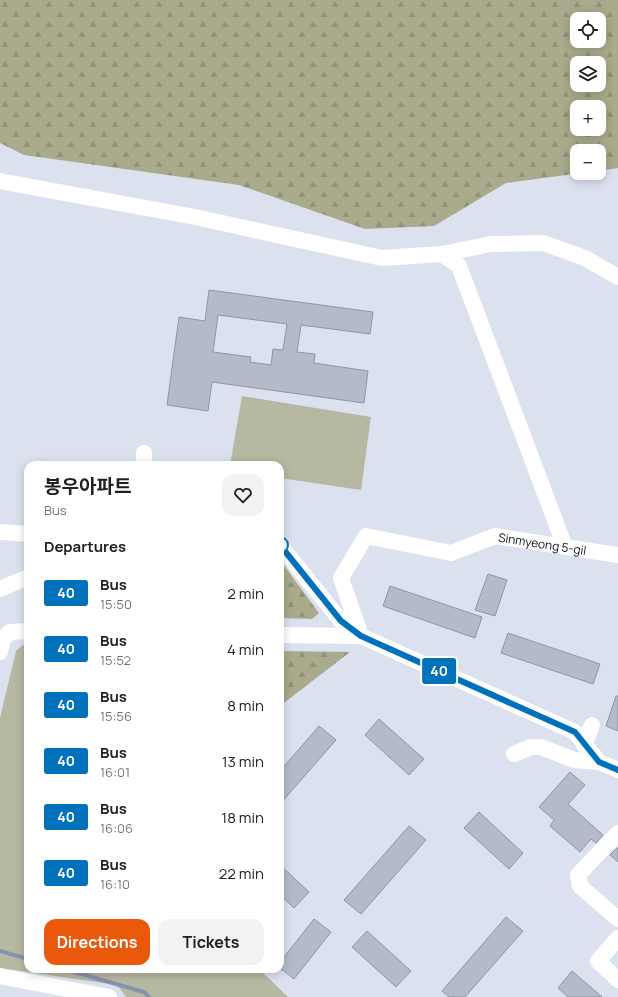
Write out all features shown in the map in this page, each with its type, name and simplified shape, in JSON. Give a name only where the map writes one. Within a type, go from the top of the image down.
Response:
[{"type":"street","points":[[0,181],[194,217],[382,258],[442,254],[491,244],[543,243],[585,258],[618,277]]},
{"type":"street","points":[[442,254],[459,266],[565,547]]},
{"type":"street","points":[[0,532],[24,534]]},
{"type":"street","name":"Sinmyeong 5-gil","points":[[361,636],[341,578],[366,536],[451,553],[495,536],[618,555]]},
{"type":"street","points":[[284,550],[341,621],[361,636],[575,732],[599,762]]},
{"type":"street","points":[[0,589],[24,579]]},
{"type":"street","points":[[0,652],[3,639],[10,632],[24,631]]},
{"type":"street","points":[[284,635],[361,636]]},
{"type":"street","points":[[584,745],[592,725]]},
{"type":"street","points":[[514,754],[531,747],[540,747],[574,760],[599,762],[618,770]]},
{"type":"street","points":[[618,832],[578,875],[580,886],[618,919]]},
{"type":"street","points":[[618,938],[598,962],[618,980]]},
{"type":"street","points":[[0,976],[110,997]]},
{"type":"green space","points":[[0,0],[618,0],[618,168],[606,170],[606,144],[570,144],[570,174],[506,183],[434,226],[365,229],[239,185],[24,155],[0,143]]},
{"type":"green space","points":[[242,396],[371,417],[361,490],[284,479],[284,461],[231,461]]},
{"type":"green space","points":[[284,565],[319,613],[312,619],[284,618]]},
{"type":"green space","points":[[24,644],[24,971],[0,968],[0,718],[16,651]]},
{"type":"green space","points":[[284,651],[350,652],[284,703]]},
{"type":"green space","points":[[34,973],[263,973],[288,997],[126,997],[117,985]]},
{"type":"building","points":[[209,290],[373,312],[370,334],[301,325],[297,352],[315,354],[314,363],[368,371],[364,403],[212,382],[208,411],[167,405],[179,317],[205,321]],"holes":[[[218,315],[287,324],[283,350],[273,349],[271,365],[250,362],[251,357],[213,352]]]},
{"type":"building","points":[[488,574],[507,580],[495,616],[475,610]]},
{"type":"building","points":[[390,586],[482,617],[475,638],[383,606]]},
{"type":"building","points":[[508,633],[600,664],[593,684],[501,653]]},
{"type":"building","points":[[616,696],[618,696],[618,731],[606,726]]},
{"type":"building","points":[[379,719],[424,759],[409,775],[365,735]]},
{"type":"building","points":[[319,726],[336,740],[284,799],[284,766]]},
{"type":"building","points":[[570,772],[585,785],[568,804],[603,835],[596,843],[591,839],[580,852],[550,826],[554,820],[539,807]]},
{"type":"building","points":[[479,812],[523,853],[509,869],[464,828]]},
{"type":"building","points":[[409,826],[426,840],[361,914],[344,900]]},
{"type":"building","points":[[618,848],[618,862],[610,855]]},
{"type":"building","points":[[284,869],[309,892],[294,908],[284,899]]},
{"type":"building","points":[[506,917],[523,931],[465,997],[449,997],[442,991]]},
{"type":"building","points":[[314,919],[331,932],[294,979],[284,971],[284,957]]},
{"type":"building","points":[[367,931],[411,971],[396,987],[352,947]]},
{"type":"building","points":[[572,971],[602,997],[568,997],[558,988]]},
{"type":"waterway","points":[[0,951],[24,958]]},
{"type":"waterway","points":[[78,973],[144,992],[149,997]]},
{"type":"bus line","name":"40","points":[[284,550],[341,621],[361,636],[575,732],[599,762],[618,770]]}]
